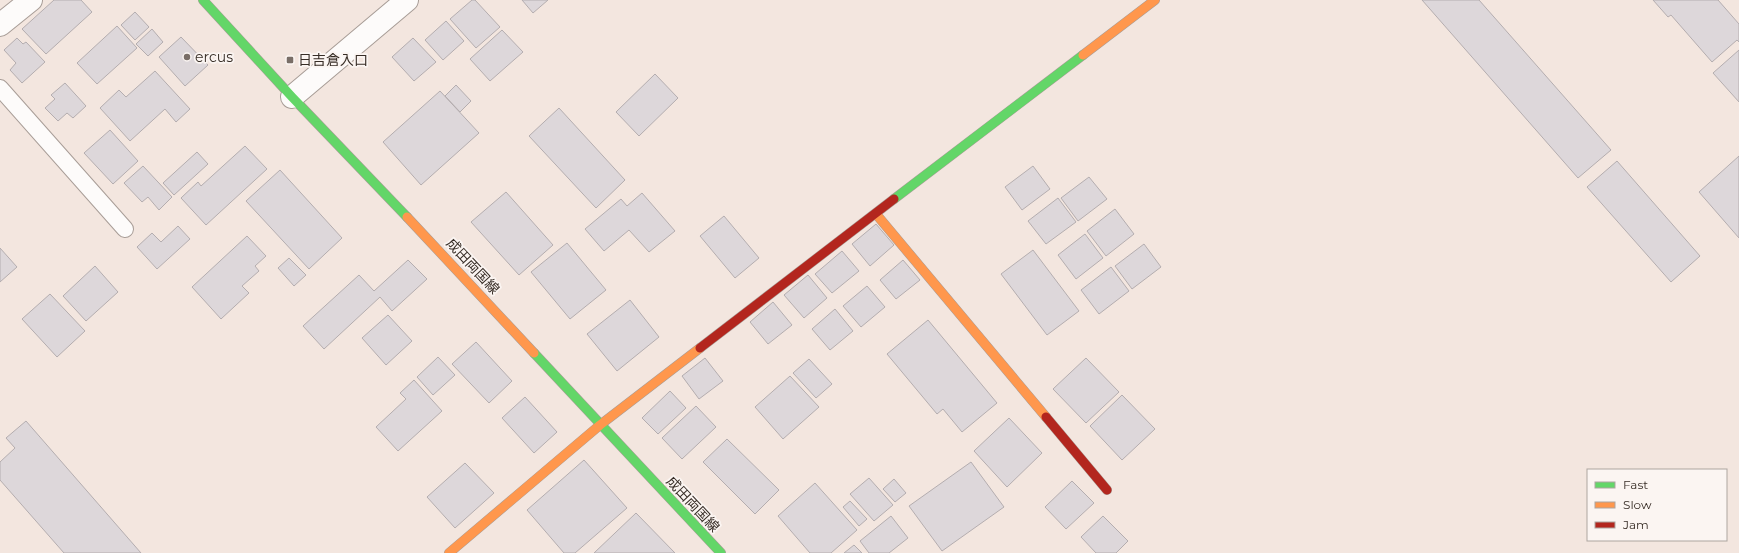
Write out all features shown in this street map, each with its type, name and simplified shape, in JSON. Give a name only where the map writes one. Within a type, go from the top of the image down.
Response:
[{"type":"street","points":[[0,25],[31,0]]},
{"type":"street","name":"成田両国線","points":[[203,0],[292,97],[467,280],[600,425],[721,553]]},
{"type":"street","points":[[292,97],[406,0]]},
{"type":"street","points":[[449,553],[600,425],[1156,0]]},
{"type":"street","points":[[876,214],[1107,490]]},
{"type":"lane","points":[[0,88],[125,229]]},
{"type":"building","points":[[54,0],[81,0],[92,12],[46,54],[22,29]]},
{"type":"building","points":[[472,0],[475,0],[500,27],[476,48],[450,19]]},
{"type":"building","points":[[522,0],[548,0],[533,13]]},
{"type":"building","points":[[1422,0],[1479,0],[1611,150],[1578,178]]},
{"type":"building","points":[[1653,0],[1718,0],[1739,24],[1739,42],[1737,40],[1712,62],[1671,15],[1668,17]]},
{"type":"building","points":[[135,12],[149,27],[135,40],[121,25]]},
{"type":"building","points":[[446,21],[464,41],[443,60],[425,40]]},
{"type":"building","points":[[117,26],[137,48],[97,84],[77,63]]},
{"type":"building","points":[[152,29],[163,42],[148,56],[136,44]]},
{"type":"building","points":[[502,30],[523,52],[490,81],[470,59]]},
{"type":"building","points":[[181,37],[208,65],[185,86],[159,57]]},
{"type":"building","points":[[17,38],[23,44],[26,42],[45,62],[22,83],[10,70],[16,63],[4,50]]},
{"type":"building","points":[[413,38],[436,62],[414,81],[392,57]]},
{"type":"building","points":[[1739,50],[1739,102],[1713,73]]},
{"type":"building","points":[[155,71],[190,109],[176,122],[165,109],[130,141],[100,108],[119,90],[126,97]]},
{"type":"building","points":[[655,74],[678,98],[639,136],[616,112]]},
{"type":"building","points":[[65,83],[86,106],[73,118],[67,113],[58,121],[45,108],[55,99],[51,95]]},
{"type":"building","points":[[456,85],[471,101],[460,112],[445,96]]},
{"type":"building","points":[[440,91],[479,133],[421,185],[383,142]]},
{"type":"building","points":[[559,108],[625,180],[596,208],[529,136]]},
{"type":"building","points":[[110,130],[138,161],[113,184],[84,153]]},
{"type":"building","points":[[245,146],[267,169],[206,225],[181,198],[198,182],[201,186]]},
{"type":"building","points":[[197,152],[208,164],[174,195],[163,183]]},
{"type":"building","points":[[1739,156],[1739,238],[1699,192]]},
{"type":"building","points":[[1617,161],[1700,256],[1671,282],[1587,187]]},
{"type":"building","points":[[143,166],[172,197],[159,210],[148,197],[142,202],[124,183]]},
{"type":"building","points":[[1033,166],[1050,189],[1022,210],[1005,187]]},
{"type":"building","points":[[280,170],[342,238],[309,269],[246,201]]},
{"type":"building","points":[[1089,177],[1107,199],[1078,221],[1061,198]]},
{"type":"building","points":[[506,192],[553,245],[519,275],[471,222]]},
{"type":"building","points":[[642,193],[675,231],[649,252],[629,230],[604,251],[585,229],[621,199],[627,206]]},
{"type":"building","points":[[1058,198],[1076,222],[1046,244],[1028,221]]},
{"type":"building","points":[[1115,209],[1134,234],[1106,256],[1087,231]]},
{"type":"building","points":[[724,216],[759,258],[735,278],[700,236]]},
{"type":"building","points":[[876,224],[894,245],[870,266],[852,244]]},
{"type":"building","points":[[178,226],[190,239],[157,269],[137,247],[152,233],[161,242]]},
{"type":"building","points":[[1085,234],[1103,258],[1076,279],[1058,255]]},
{"type":"building","points":[[247,236],[266,256],[255,266],[259,271],[242,286],[249,293],[221,319],[192,287]]},
{"type":"building","points":[[567,243],[606,290],[570,319],[531,272]]},
{"type":"building","points":[[1144,244],[1161,267],[1132,289],[1115,266]]},
{"type":"building","points":[[0,248],[17,267],[0,282]]},
{"type":"building","points":[[1033,250],[1079,311],[1047,335],[1001,274]]},
{"type":"building","points":[[842,251],[859,271],[832,293],[815,274]]},
{"type":"building","points":[[289,258],[306,275],[294,286],[278,268]]},
{"type":"building","points":[[408,260],[427,279],[392,311],[380,297],[324,349],[303,326],[359,275],[374,291]]},
{"type":"building","points":[[903,260],[920,280],[896,299],[880,280]]},
{"type":"building","points":[[95,266],[118,292],[86,321],[63,296]]},
{"type":"building","points":[[1111,267],[1129,291],[1099,314],[1081,290]]},
{"type":"building","points":[[808,275],[827,298],[804,318],[784,295]]},
{"type":"building","points":[[867,286],[885,307],[861,327],[843,306]]},
{"type":"building","points":[[50,294],[85,331],[57,357],[22,319]]},
{"type":"building","points":[[630,300],[659,337],[617,371],[587,334]]},
{"type":"building","points":[[773,302],[792,325],[768,344],[750,322]]},
{"type":"building","points":[[835,309],[853,331],[830,350],[812,329]]},
{"type":"building","points":[[388,315],[412,341],[386,365],[362,338]]},
{"type":"building","points":[[928,320],[997,403],[962,432],[943,409],[937,414],[887,354]]},
{"type":"building","points":[[476,342],[512,381],[489,403],[452,364]]},
{"type":"building","points":[[438,357],[455,375],[433,395],[417,377]]},
{"type":"building","points":[[705,358],[723,381],[699,399],[682,376]]},
{"type":"building","points":[[1086,358],[1119,392],[1086,423],[1053,389]]},
{"type":"building","points":[[809,359],[832,384],[816,398],[793,373]]},
{"type":"building","points":[[790,376],[819,407],[783,439],[755,407]]},
{"type":"building","points":[[414,380],[442,411],[398,451],[376,427],[406,399],[400,393]]},
{"type":"building","points":[[670,391],[686,408],[658,434],[642,418]]},
{"type":"building","points":[[1122,395],[1155,429],[1122,460],[1090,426]]},
{"type":"building","points":[[525,397],[557,432],[534,453],[502,418]]},
{"type":"building","points":[[696,406],[716,427],[682,459],[662,438]]},
{"type":"building","points":[[1009,418],[1042,453],[1007,487],[974,451]]},
{"type":"building","points":[[26,421],[141,553],[64,553],[0,480],[0,462],[15,448],[6,438]]},
{"type":"building","points":[[727,439],[779,490],[755,514],[703,462]]},
{"type":"building","points":[[584,460],[627,508],[575,553],[564,553],[527,510]]},
{"type":"building","points":[[971,462],[1004,507],[942,551],[909,506]]},
{"type":"building","points":[[465,463],[494,493],[455,528],[427,497]]},
{"type":"building","points":[[869,478],[893,505],[874,521],[850,494]]},
{"type":"building","points":[[894,479],[906,493],[895,502],[883,489]]},
{"type":"building","points":[[1072,481],[1094,503],[1066,529],[1045,507]]},
{"type":"building","points":[[815,483],[857,530],[831,553],[810,553],[778,516]]},
{"type":"building","points":[[850,501],[867,519],[859,526],[843,507]]},
{"type":"building","points":[[636,513],[675,553],[594,553]]},
{"type":"building","points":[[891,516],[908,538],[889,553],[869,553],[860,541]]},
{"type":"building","points":[[1103,516],[1128,541],[1116,553],[1096,553],[1081,537]]},
{"type":"building","points":[[854,545],[862,553],[844,553]]},
{"type":"traffic: fast","points":[[203,0],[292,97],[407,217]]},
{"type":"traffic: fast","points":[[894,199],[1083,55]]},
{"type":"traffic: fast","points":[[534,353],[721,553]]},
{"type":"traffic: slow","points":[[1083,55],[1155,0]]},
{"type":"traffic: slow","points":[[876,214],[1046,417]]},
{"type":"traffic: slow","points":[[407,217],[534,353]]},
{"type":"traffic: slow","points":[[449,553],[600,425],[700,348]]},
{"type":"traffic: jam","points":[[700,348],[894,199]]},
{"type":"traffic: jam","points":[[1046,417],[1107,490]]},
{"type":"place","name":"ercus","points":[[187,57]]},
{"type":"place","name":"日吉倉入口","points":[[290,60]]}]
